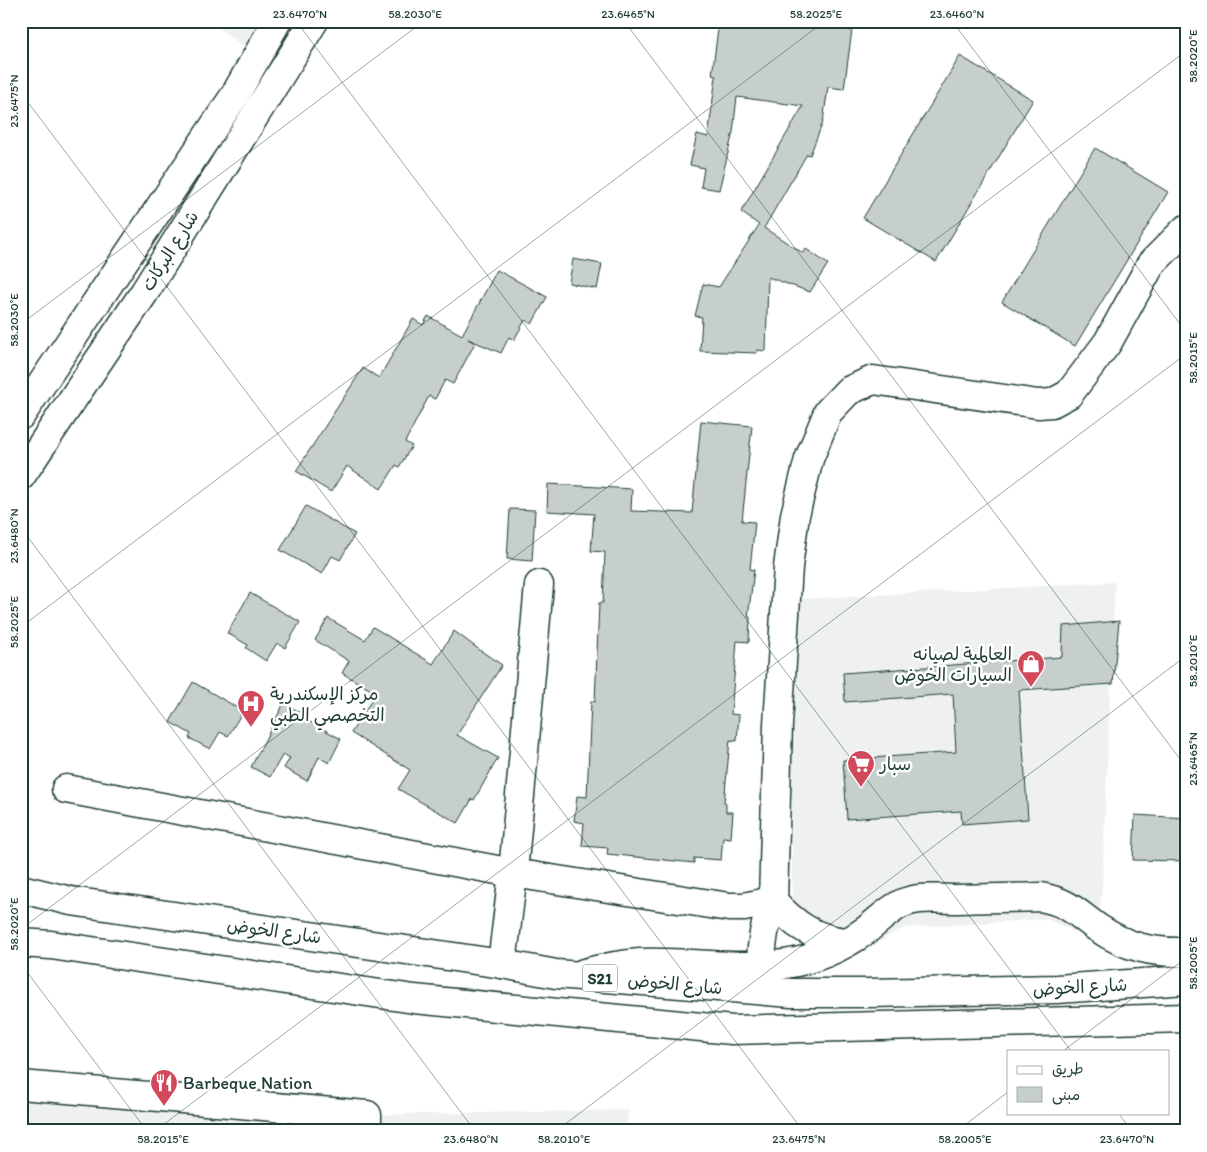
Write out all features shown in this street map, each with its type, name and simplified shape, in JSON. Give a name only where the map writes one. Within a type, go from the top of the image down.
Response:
[{"type":"street","name":"شارع البركات","points":[[21,415],[235,95],[276,21]]},
{"type":"street","points":[[144,293],[147,275],[158,248],[285,38],[289,30],[285,21]]},
{"type":"street","name":"شارع البركات","points":[[21,476],[144,293],[314,21]]},
{"type":"street","points":[[761,965],[761,943],[773,901],[778,724],[788,567],[796,515],[808,459],[828,412],[848,391],[873,380],[1038,404],[1052,403],[1069,394],[1108,342],[1151,264],[1186,229]]},
{"type":"street","points":[[502,964],[513,873],[539,585]]},
{"type":"street","points":[[66,789],[513,873],[729,907],[744,907],[773,901]]},
{"type":"street","name":"شارع الخوض","points":[[21,889],[72,901],[502,964],[556,974],[791,993],[1057,989],[1186,980]]},
{"type":"street","points":[[574,976],[607,967],[640,963],[761,965],[784,964],[806,960],[827,953],[864,932],[890,911],[912,901],[1041,897],[1056,900],[1071,907],[1100,929],[1139,948],[1162,953],[1186,952]]},
{"type":"street","points":[[773,901],[798,926],[814,934],[846,942]]},
{"type":"street","name":"شارع الخوض","points":[[21,943],[51,945],[414,999],[732,1030],[1186,1018]]},
{"type":"street","points":[[21,1085],[367,1116],[367,1131]]},
{"type":"shaded area","points":[[210,21],[297,21],[269,66]]},
{"type":"shaded area","points":[[1115,582],[1102,887],[1097,941],[1046,919],[903,928],[869,948],[807,968],[792,891],[792,738],[801,599]]},
{"type":"shaded area","points":[[21,1085],[367,1115],[628,1110],[627,1131],[21,1131]]},
{"type":"building","points":[[719,21],[787,21],[852,30],[844,89],[828,87],[823,122],[810,155],[807,154],[764,228],[803,253],[806,249],[828,264],[810,292],[768,277],[766,351],[757,350],[757,353],[700,351],[702,317],[695,316],[703,284],[719,287],[759,225],[741,212],[803,106],[737,97],[733,132],[719,190],[701,187],[704,168],[690,165],[697,134],[708,137],[716,76],[712,75]]},
{"type":"building","points":[[960,56],[1033,100],[936,262],[863,218]]},
{"type":"building","points":[[1095,148],[1168,192],[1075,346],[1002,302]]},
{"type":"building","points":[[573,259],[602,264],[597,289],[569,283]]},
{"type":"building","points":[[497,270],[547,297],[532,324],[525,320],[514,340],[509,337],[501,353],[468,339],[475,343],[453,384],[445,380],[435,399],[429,396],[405,442],[412,446],[399,467],[396,465],[381,489],[347,466],[331,492],[296,471],[363,368],[379,378],[413,319],[423,325],[428,316],[462,335]]},
{"type":"building","points":[[701,421],[752,426],[742,521],[755,522],[750,569],[754,570],[748,617],[750,617],[749,642],[737,641],[731,714],[739,715],[737,741],[730,740],[724,803],[726,803],[726,812],[733,812],[731,838],[723,837],[721,860],[694,858],[694,863],[607,854],[608,848],[582,846],[584,823],[574,821],[577,796],[587,797],[591,701],[595,702],[599,603],[603,603],[605,552],[591,551],[594,514],[547,511],[548,484],[632,489],[631,511],[692,513]]},
{"type":"building","points":[[306,506],[355,534],[340,560],[332,556],[322,574],[280,550]]},
{"type":"building","points":[[510,509],[535,510],[532,561],[507,559]]},
{"type":"building","points":[[250,593],[300,622],[285,648],[277,643],[266,661],[246,648],[248,645],[227,633]]},
{"type":"building","points":[[328,618],[365,640],[373,627],[433,664],[454,631],[502,665],[457,735],[498,758],[474,800],[472,799],[458,823],[398,789],[410,770],[351,733],[376,693],[342,673],[349,661],[315,640]]},
{"type":"building","points":[[1119,621],[1113,684],[1019,690],[1028,819],[962,824],[961,811],[847,819],[843,760],[956,752],[953,694],[845,702],[843,673],[1062,657],[1063,626]]},
{"type":"building","points":[[193,682],[243,711],[228,736],[220,732],[210,749],[189,738],[191,734],[170,722]]},
{"type":"building","points":[[284,703],[305,715],[303,718],[341,739],[329,763],[319,757],[307,781],[284,768],[290,758],[283,754],[270,777],[251,767]]},
{"type":"building","points":[[1135,815],[1186,818],[1186,861],[1133,860]]},
{"type":"place","name":"العالمية لصيانه السيارات الخوض","points":[[1031,688]]},
{"type":"place","name":"مركز الإسكندرية التخصصي الطبي","points":[[251,728]]},
{"type":"place","name":"سبار","points":[[861,788]]},
{"type":"place","name":"Barbeque Nation","points":[[164,1107]]}]
